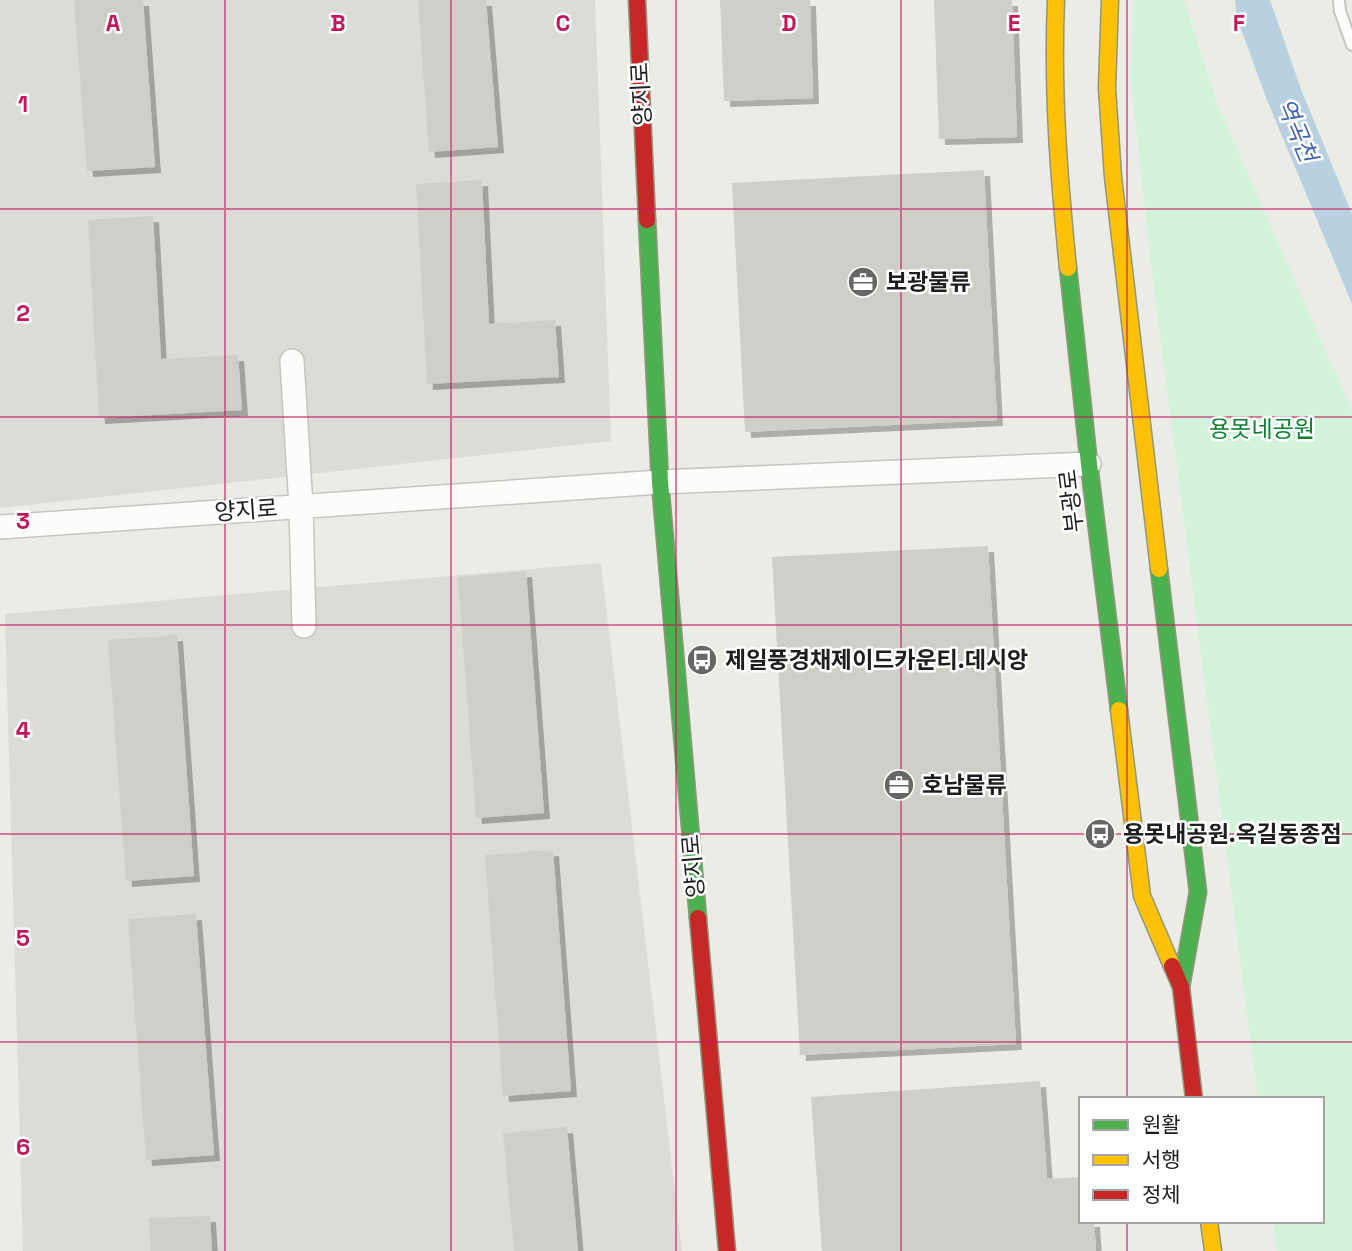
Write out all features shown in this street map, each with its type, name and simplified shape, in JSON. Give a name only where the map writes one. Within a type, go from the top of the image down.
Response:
[{"type":"main road","name":"양지로","points":[[636,0],[660,482],[727,1251]]},
{"type":"main road","name":"부광로","points":[[1056,0],[1053,66],[1058,173],[1089,464],[1142,896],[1181,987],[1194,1097]]},
{"type":"main road","name":"부광로","points":[[1110,0],[1107,28],[1109,134],[1118,235],[1198,892],[1181,987]]},
{"type":"main road","points":[[1209,1223],[1213,1251]]},
{"type":"street","points":[[292,360],[301,507],[304,626]]},
{"type":"street","name":"양지로","points":[[0,527],[660,482],[1089,464]]},
{"type":"lane","points":[[1339,0],[1352,45]]},
{"type":"shaded area","points":[[0,0],[595,0],[611,441],[0,508]]},
{"type":"shaded area","points":[[601,563],[682,1251],[23,1251],[5,614]]},
{"type":"green space","name":"용못네공원","points":[[1133,0],[1184,0],[1219,108],[1352,411],[1352,1251],[1277,1251],[1273,1223],[1324,1223],[1324,1097],[1258,1097],[1151,264],[1131,81]]},
{"type":"water","name":"역곡천","points":[[1235,0],[1270,0],[1301,89],[1352,214],[1352,304],[1265,95],[1237,18]]},
{"type":"building","points":[[74,0],[143,0],[155,167],[87,171]]},
{"type":"building","points":[[418,0],[486,0],[498,147],[429,152]]},
{"type":"building","points":[[720,0],[810,0],[813,98],[724,101]]},
{"type":"building","points":[[934,0],[1012,0],[1017,137],[939,139]]},
{"type":"building","points":[[984,170],[997,420],[745,432],[732,183]]},
{"type":"building","points":[[482,180],[489,324],[555,320],[559,377],[427,384],[416,184]]},
{"type":"building","points":[[153,216],[161,359],[238,355],[242,410],[99,418],[88,220]]},
{"type":"building","points":[[988,546],[1016,1044],[800,1055],[772,557]]},
{"type":"building","points":[[526,571],[544,813],[476,818],[458,577]]},
{"type":"building","points":[[177,635],[194,876],[126,881],[108,640]]},
{"type":"building","points":[[553,850],[571,1091],[503,1096],[485,855]]},
{"type":"building","points":[[196,914],[214,1155],[146,1160],[128,919]]},
{"type":"building","points":[[1040,1081],[1047,1179],[1079,1177],[1079,1223],[1094,1223],[1096,1251],[822,1251],[811,1097]]},
{"type":"building","points":[[567,1127],[578,1251],[514,1251],[503,1133]]},
{"type":"building","points":[[210,1216],[212,1251],[151,1251],[149,1218]]},
{"type":"traffic: fast","points":[[647,220],[660,482],[698,918]]},
{"type":"traffic: fast","points":[[1068,268],[1119,710]]},
{"type":"traffic: fast","points":[[1159,569],[1198,892],[1181,987]]},
{"type":"traffic: slow","points":[[1056,0],[1057,134],[1068,268]]},
{"type":"traffic: slow","points":[[1110,0],[1107,88],[1113,177],[1159,569]]},
{"type":"traffic: slow","points":[[1119,710],[1142,896],[1172,966]]},
{"type":"traffic: slow","points":[[1209,1223],[1213,1251]]},
{"type":"traffic: jam","points":[[637,0],[647,220]]},
{"type":"traffic: jam","points":[[698,918],[727,1251]]},
{"type":"traffic: jam","points":[[1172,966],[1181,987],[1194,1097]]},
{"type":"place","name":"보광물류","points":[[863,282]]},
{"type":"place","name":"제일풍경채제이드카운티.데시앙","points":[[702,660]]},
{"type":"place","name":"호남물류","points":[[899,785]]},
{"type":"place","name":"용못내공원.옥길동종점","points":[[1100,834]]}]
